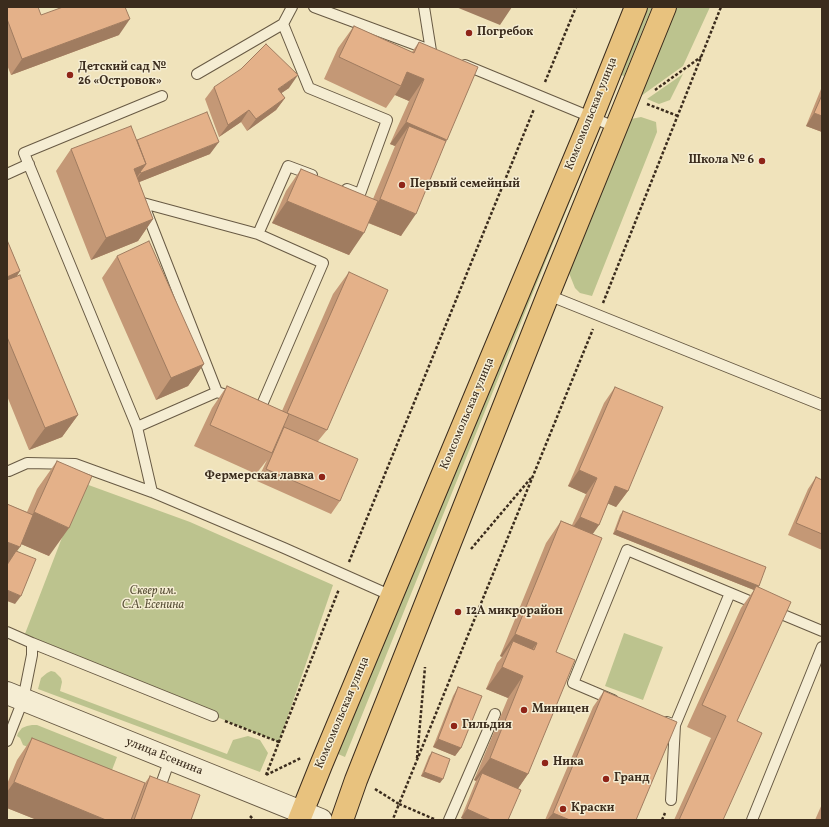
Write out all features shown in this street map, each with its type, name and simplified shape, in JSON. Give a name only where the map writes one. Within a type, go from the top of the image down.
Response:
[{"type":"main road","name":"Комсомольская улица","points":[[308,817],[392,596],[592,117],[636,7]]},
{"type":"main road","points":[[342,820],[359,772],[548,295],[665,7]]},
{"type":"street","name":"улица Есенина","points":[[15,697],[170,759],[308,817]]},
{"type":"lane","points":[[197,74],[283,24],[292,7]]},
{"type":"lane","points":[[314,7],[435,52],[424,7]]},
{"type":"lane","points":[[283,24],[309,88],[387,120],[360,194],[338,185]]},
{"type":"lane","points":[[453,60],[615,127]]},
{"type":"lane","points":[[152,492],[137,427],[24,153],[162,96]]},
{"type":"lane","points":[[7,174],[29,164]]},
{"type":"lane","points":[[258,234],[288,166],[324,180]]},
{"type":"lane","points":[[137,427],[217,392],[261,407],[323,263],[258,234],[143,203],[217,392]]},
{"type":"lane","points":[[548,295],[822,405]]},
{"type":"lane","points":[[8,470],[28,463],[75,464],[152,492],[392,596]]},
{"type":"lane","points":[[624,704],[573,683],[627,550],[822,631]]},
{"type":"lane","points":[[671,800],[675,725],[730,593]]},
{"type":"lane","points":[[7,632],[213,716]]},
{"type":"lane","points":[[7,741],[15,697],[32,655],[32,643]]},
{"type":"lane","points":[[752,820],[822,646]]},
{"type":"lane","points":[[449,820],[495,714]]},
{"type":"lane","points":[[660,719],[675,725]]},
{"type":"lane","points":[[158,795],[170,759]]},
{"type":"path","points":[[302,758],[266,775],[344,575],[576,7]]},
{"type":"path","points":[[393,819],[722,7]]},
{"type":"path","points":[[652,92],[702,57]]},
{"type":"path","points":[[646,104],[678,116]]},
{"type":"path","points":[[469,552],[533,476]]},
{"type":"path","points":[[417,760],[425,663]]},
{"type":"path","points":[[213,716],[279,742]]},
{"type":"path","points":[[371,786],[399,804],[436,820]]},
{"type":"path","points":[[250,816],[254,820]]},
{"type":"green space","points":[[646,7],[652,7],[624,76],[618,74]]},
{"type":"green space","points":[[675,7],[710,7],[683,66],[641,96]]},
{"type":"green space","points":[[683,74],[670,100],[659,104],[647,99]]},
{"type":"green space","points":[[641,117],[656,122],[657,132],[592,296],[580,293],[575,288],[569,273],[631,119]]},
{"type":"green space","points":[[590,134],[596,137],[345,757],[338,754]]},
{"type":"green space","name":"Сквер им. С.А. Есенина","points":[[83,483],[190,522],[333,585],[279,742],[23,639]]},
{"type":"green space","points":[[624,633],[663,647],[643,700],[605,686]]},
{"type":"green space","points":[[51,671],[55,672],[61,678],[62,682],[60,691],[227,754],[233,740],[248,736],[260,740],[268,753],[260,772],[38,689],[41,678]]},
{"type":"green space","points":[[37,725],[117,757],[112,770],[55,759],[23,745],[20,738],[17,736],[18,733],[22,728]]},
{"type":"building","points":[[7,7],[38,7],[41,15],[63,7],[125,7],[130,19],[22,59],[7,19]]},
{"type":"building","points":[[354,26],[414,53],[419,42],[478,67],[447,140],[406,122],[424,79],[407,72],[401,86],[339,57]]},
{"type":"building","points":[[266,44],[298,75],[278,89],[285,98],[256,119],[249,110],[228,125],[214,87],[241,69]]},
{"type":"building","points":[[822,95],[822,116],[814,113]]},
{"type":"building","points":[[207,112],[219,142],[141,173],[140,172],[146,164],[137,140]]},
{"type":"building","points":[[131,126],[146,164],[134,169],[153,219],[106,238],[71,149]]},
{"type":"building","points":[[409,126],[446,141],[416,214],[380,199]]},
{"type":"building","points":[[301,169],[378,201],[364,233],[287,201]]},
{"type":"building","points":[[7,240],[20,271],[7,277]]},
{"type":"building","points":[[149,241],[204,364],[171,378],[117,256]]},
{"type":"building","points":[[349,272],[388,290],[327,430],[287,413]]},
{"type":"building","points":[[20,275],[78,415],[45,428],[7,337],[7,280]]},
{"type":"building","points":[[227,386],[289,414],[272,453],[210,425]]},
{"type":"building","points":[[615,387],[663,407],[628,491],[615,486],[599,525],[580,517],[597,478],[579,470]]},
{"type":"building","points":[[284,427],[358,459],[340,501],[266,469]]},
{"type":"building","points":[[57,461],[92,476],[69,528],[34,512]]},
{"type":"building","points":[[816,477],[822,480],[822,534],[796,523]]},
{"type":"building","points":[[7,504],[33,515],[20,547],[7,542]]},
{"type":"building","points":[[623,511],[766,567],[759,586],[616,530]]},
{"type":"building","points":[[561,521],[602,538],[556,652],[575,660],[528,774],[490,758],[523,676],[502,667],[513,641],[534,650],[537,643],[515,634]]},
{"type":"building","points":[[16,551],[36,559],[21,596],[7,590],[7,565]]},
{"type":"building","points":[[756,586],[791,602],[737,721],[762,733],[723,820],[679,820],[726,716],[702,705]]},
{"type":"building","name":"Гильдия","points":[[458,687],[482,696],[461,748],[438,739]]},
{"type":"building","name":"Гранд","points":[[604,691],[677,722],[636,820],[570,820],[553,813]]},
{"type":"building","points":[[32,738],[145,783],[131,820],[106,820],[14,782]]},
{"type":"building","points":[[432,752],[450,759],[443,779],[424,772]]},
{"type":"building","points":[[482,773],[521,790],[508,820],[491,820],[467,809]]},
{"type":"building","points":[[150,776],[200,795],[191,820],[134,820]]},
{"type":"place","name":"Погребок","points":[[469,33]]},
{"type":"place","name":"Детский сад № 26 «Островок»","points":[[70,75]]},
{"type":"place","name":"Школа № 6","points":[[762,161]]},
{"type":"place","name":"Первый семейный","points":[[402,185]]},
{"type":"place","name":"Фермерская лавка","points":[[322,477]]},
{"type":"place","name":"12А микрорайон","points":[[458,612]]},
{"type":"place","name":"Миницен","points":[[524,710]]},
{"type":"place","name":"Гильдия","points":[[454,726]]},
{"type":"place","name":"Ника","points":[[545,763]]},
{"type":"place","name":"Гранд","points":[[606,779]]},
{"type":"place","name":"Краски","points":[[563,809]]}]
